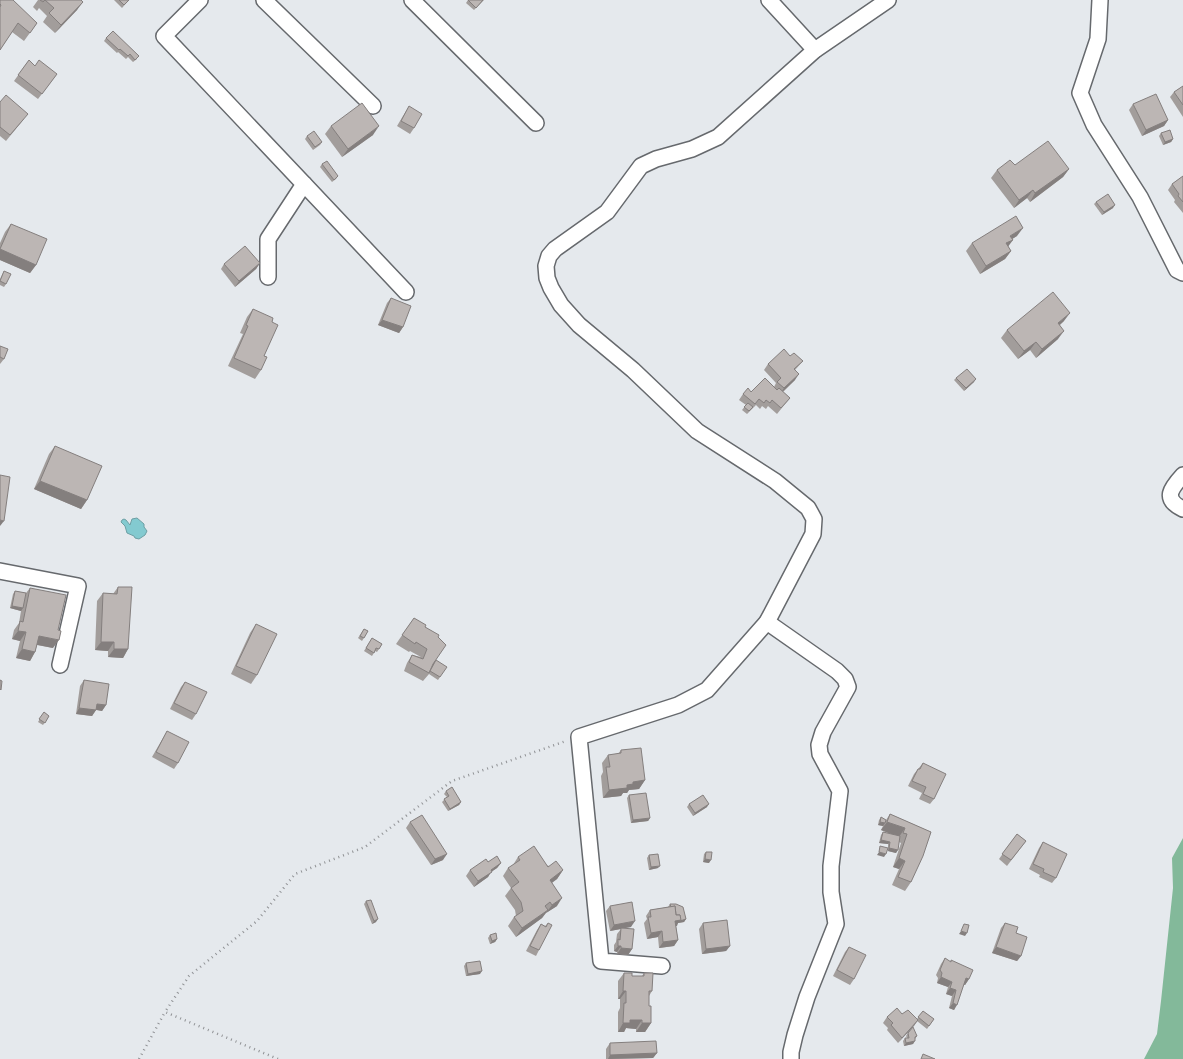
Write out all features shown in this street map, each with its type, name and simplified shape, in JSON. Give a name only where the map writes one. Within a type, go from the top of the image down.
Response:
[{"type":"street","points":[[200,0],[164,36],[406,292]]},
{"type":"street","points":[[264,0],[373,106]]},
{"type":"street","points":[[412,0],[536,123]]},
{"type":"street","points":[[769,0],[815,50]]},
{"type":"street","points":[[662,966],[601,961],[579,737],[678,705],[707,690],[766,622],[813,534],[814,519],[808,508],[775,481],[697,431],[634,370],[579,324],[562,305],[551,288],[547,278],[546,266],[549,256],[555,249],[607,212],[641,166],[656,159],[692,149],[718,137],[815,50],[888,0]]},
{"type":"street","points":[[1100,0],[1098,39],[1080,93],[1094,125],[1140,197],[1178,270],[1183,273]]},
{"type":"street","points":[[268,277],[268,240],[304,184]]},
{"type":"street","points":[[1183,475],[1173,486],[1170,495],[1173,503],[1183,509]]},
{"type":"street","points":[[0,571],[78,586],[60,665]]},
{"type":"street","points":[[766,622],[837,671],[845,679],[848,687],[823,732],[819,745],[820,754],[840,791],[830,866],[831,892],[836,924],[807,997],[791,1052],[791,1059]]},
{"type":"path","points":[[139,1059],[165,1012],[189,976],[257,921],[295,874],[365,847],[452,781],[579,737]]},
{"type":"path","points":[[165,1012],[278,1059]]},
{"type":"green space","points":[[1183,838],[1183,1059],[1144,1059],[1157,1034],[1173,888],[1172,858]]},
{"type":"water","points":[[137,518],[144,524],[147,531],[139,539],[127,533],[125,526],[121,522],[124,519],[130,525],[132,519]]},
{"type":"building","points":[[0,0],[13,0],[37,23],[30,33],[18,23],[0,50],[1,5]]},
{"type":"building","points":[[45,0],[81,0],[83,2],[61,25],[49,13],[54,8]]},
{"type":"building","points":[[119,0],[129,0],[124,5]]},
{"type":"building","points":[[468,0],[483,0],[476,8]]},
{"type":"building","points":[[113,31],[139,56],[135,60],[130,54],[128,56],[119,50],[106,38]]},
{"type":"building","points":[[29,60],[35,66],[39,60],[57,74],[42,94],[18,75]]},
{"type":"building","points":[[1183,86],[1183,105],[1174,92]]},
{"type":"building","points":[[1156,94],[1168,120],[1146,130],[1133,104]]},
{"type":"building","points":[[6,95],[28,114],[10,135],[0,127],[0,102]]},
{"type":"building","points":[[362,103],[379,126],[348,149],[331,126]]},
{"type":"building","points":[[409,106],[422,114],[414,128],[401,121]]},
{"type":"building","points":[[1170,130],[1173,139],[1165,142],[1161,133]]},
{"type":"building","points":[[314,131],[322,142],[315,147],[307,136]]},
{"type":"building","points":[[1048,141],[1069,169],[1035,193],[1033,190],[1019,200],[997,170],[1010,160],[1015,165]]},
{"type":"building","points":[[327,161],[338,176],[334,180],[322,164]]},
{"type":"building","points":[[1183,176],[1183,202],[1172,184]]},
{"type":"building","points":[[1108,194],[1115,205],[1104,212],[1096,202]]},
{"type":"building","points":[[1016,216],[1023,228],[1010,236],[1013,240],[1006,243],[1011,251],[986,266],[972,243]]},
{"type":"building","points":[[11,224],[47,239],[36,265],[0,249]]},
{"type":"building","points":[[245,246],[260,263],[239,281],[224,264]]},
{"type":"building","points":[[4,271],[11,274],[6,284],[0,281]]},
{"type":"building","points":[[1053,292],[1070,313],[1058,323],[1064,331],[1042,349],[1036,342],[1024,351],[1007,330]]},
{"type":"building","points":[[391,298],[411,306],[403,327],[382,320]]},
{"type":"building","points":[[253,309],[273,318],[272,322],[278,325],[264,356],[267,357],[261,370],[234,358]]},
{"type":"building","points":[[0,346],[8,349],[4,359],[0,357]]},
{"type":"building","points":[[784,349],[790,356],[794,353],[803,361],[794,369],[799,374],[784,388],[777,382],[781,378],[768,364]]},
{"type":"building","points":[[967,369],[976,379],[966,388],[956,378]]},
{"type":"building","points":[[765,378],[777,390],[779,388],[790,398],[781,408],[772,400],[770,403],[766,400],[764,403],[759,399],[755,404],[743,394],[748,388],[751,392]]},
{"type":"building","points":[[748,403],[753,407],[749,411],[744,407]]},
{"type":"building","points":[[55,446],[102,466],[87,500],[40,481]]},
{"type":"building","points":[[0,475],[10,477],[4,521],[0,520]]},
{"type":"building","points":[[118,587],[132,587],[128,649],[114,649],[114,642],[101,642],[103,593],[117,594]]},
{"type":"building","points":[[30,588],[66,595],[58,630],[61,631],[59,640],[39,636],[35,652],[22,649],[26,632],[18,631],[20,621],[23,622]]},
{"type":"building","points":[[15,591],[26,593],[23,608],[12,606]]},
{"type":"building","points":[[414,618],[439,635],[438,637],[446,645],[429,673],[409,662],[412,655],[423,659],[427,649],[416,642],[415,644],[402,635]]},
{"type":"building","points":[[256,624],[277,634],[257,675],[236,666]]},
{"type":"building","points":[[364,629],[368,631],[364,638],[360,636]]},
{"type":"building","points":[[372,638],[382,644],[379,649],[376,648],[374,653],[366,648]]},
{"type":"building","points":[[436,660],[447,667],[440,677],[430,671]]},
{"type":"building","points":[[84,680],[109,684],[106,705],[97,704],[96,710],[79,708]]},
{"type":"building","points":[[185,682],[207,692],[196,714],[174,703]]},
{"type":"building","points":[[44,712],[49,716],[45,723],[39,719]]},
{"type":"building","points":[[167,731],[189,742],[178,763],[156,752]]},
{"type":"building","points":[[641,748],[645,780],[633,782],[633,784],[627,785],[627,788],[609,790],[606,767],[610,767],[608,755],[621,753],[621,750]]},
{"type":"building","points":[[923,763],[946,774],[934,799],[923,794],[926,787],[912,781]]},
{"type":"building","points":[[452,787],[461,802],[450,809],[444,799],[449,796],[446,791]]},
{"type":"building","points":[[646,793],[650,818],[633,820],[629,795]]},
{"type":"building","points":[[703,795],[709,804],[695,813],[689,804]]},
{"type":"building","points":[[890,814],[931,832],[911,882],[898,877],[905,861],[899,858],[907,834],[903,833],[905,828],[887,822]]},
{"type":"building","points":[[422,815],[447,854],[435,859],[410,822]]},
{"type":"building","points":[[881,817],[886,820],[885,823],[880,822]]},
{"type":"building","points":[[883,832],[900,836],[898,850],[889,848],[890,842],[881,840]]},
{"type":"building","points":[[1017,834],[1026,841],[1011,860],[1002,854]]},
{"type":"building","points":[[1043,842],[1067,854],[1056,878],[1043,872],[1044,869],[1033,864]]},
{"type":"building","points":[[534,846],[548,867],[556,861],[563,870],[550,880],[562,898],[552,905],[550,902],[545,906],[548,910],[522,928],[514,917],[523,911],[521,902],[511,888],[519,882],[508,868],[520,860],[518,857]]},
{"type":"building","points":[[880,846],[888,848],[886,854],[879,852]]},
{"type":"building","points":[[706,852],[712,852],[711,860],[705,859]]},
{"type":"building","points":[[658,854],[660,866],[651,867],[649,855]]},
{"type":"building","points":[[497,856],[501,863],[491,870],[492,872],[478,881],[470,870],[486,859],[488,862]]},
{"type":"building","points":[[371,900],[378,919],[374,921],[366,901]]},
{"type":"building","points":[[632,902],[635,921],[614,925],[610,906]]},
{"type":"building","points":[[670,904],[683,907],[686,919],[680,921],[680,915],[676,915],[675,906],[671,907]]},
{"type":"building","points":[[675,906],[676,915],[680,915],[681,920],[675,921],[678,940],[663,942],[662,931],[651,933],[648,917],[651,917],[650,910]]},
{"type":"building","points":[[727,920],[730,946],[706,949],[703,923]]},
{"type":"building","points":[[548,923],[552,925],[539,950],[530,946],[541,924],[546,927]]},
{"type":"building","points":[[1005,923],[1018,927],[1016,933],[1027,937],[1021,956],[996,947]]},
{"type":"building","points":[[964,924],[969,925],[967,933],[961,931]]},
{"type":"building","points":[[621,928],[634,929],[632,949],[618,946]]},
{"type":"building","points":[[496,933],[497,939],[492,941],[490,935]]},
{"type":"building","points":[[849,947],[866,955],[854,979],[837,970]]},
{"type":"building","points":[[945,958],[973,970],[969,979],[966,978],[957,1005],[953,1003],[956,990],[950,988],[952,982],[941,977],[942,973],[940,970]]},
{"type":"building","points":[[480,961],[482,971],[468,974],[466,963]]},
{"type":"building","points":[[624,973],[632,973],[632,976],[644,976],[644,973],[653,973],[652,991],[649,991],[651,1023],[642,1023],[642,1020],[630,1020],[630,1023],[623,1023],[624,1003],[626,1003],[626,991],[623,991]]},
{"type":"building","points":[[897,1008],[902,1014],[908,1010],[918,1020],[902,1038],[887,1017]]},
{"type":"building","points":[[923,1011],[934,1019],[929,1026],[918,1017]]},
{"type":"building","points":[[913,1027],[917,1036],[915,1041],[906,1043],[905,1038],[909,1038],[908,1033]]},
{"type":"building","points":[[656,1041],[657,1053],[610,1055],[610,1043]]},
{"type":"building","points":[[923,1054],[935,1059],[921,1059]]}]
